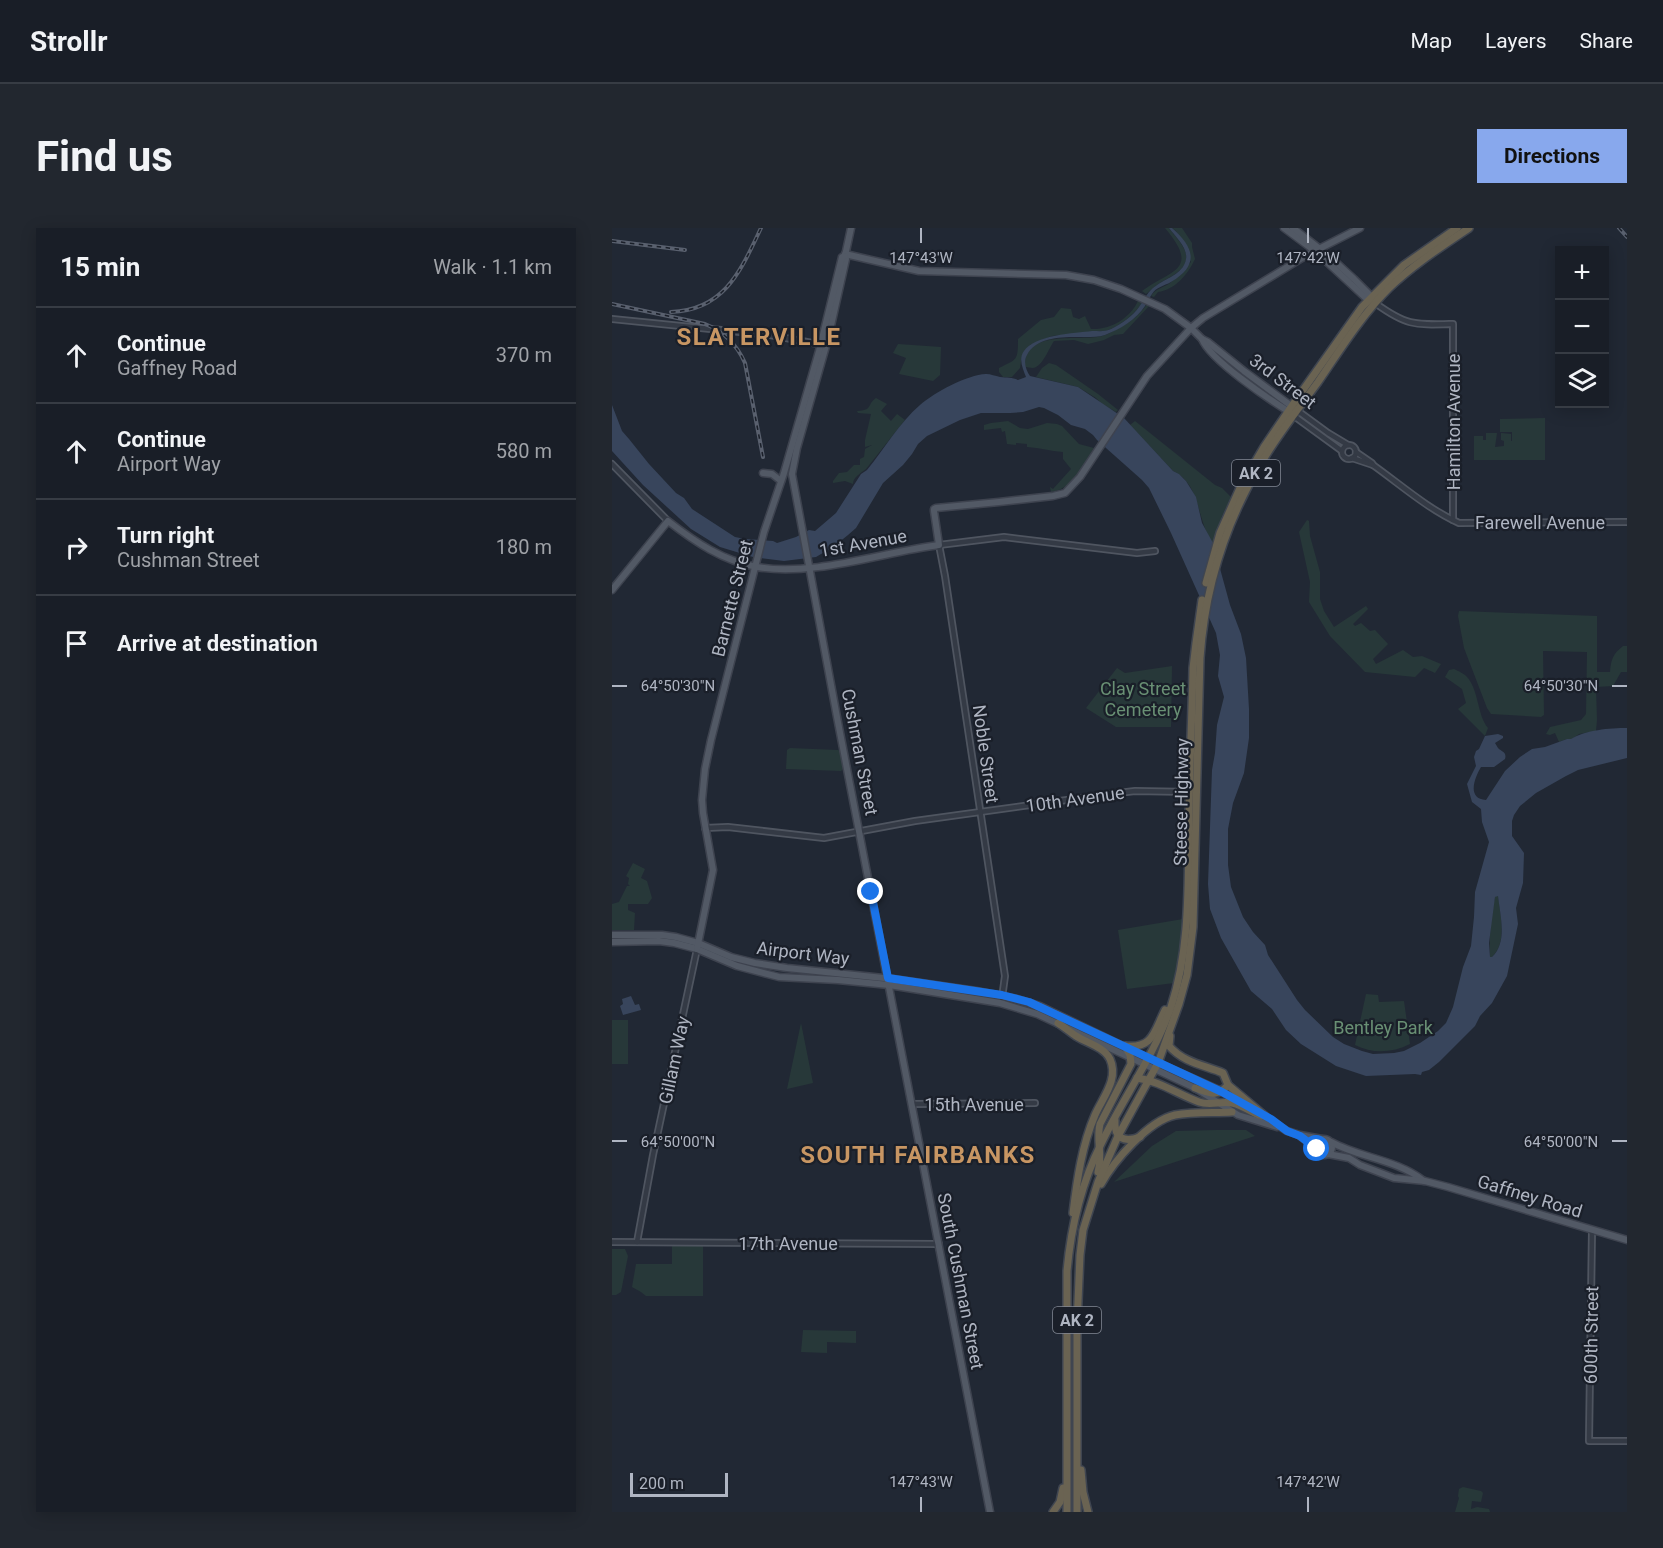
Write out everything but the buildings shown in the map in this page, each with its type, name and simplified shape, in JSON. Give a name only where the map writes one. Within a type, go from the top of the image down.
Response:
[{"type":"highway","name":"Steese Highway","points":[[1156,1066],[1179,1004],[1192,927],[1193,792],[1202,617],[1211,562],[1226,518],[1248,473],[1368,310],[1372,300],[1404,265],[1457,228]]},
{"type":"highway","name":"Steese Highway","points":[[1372,300],[1412,268],[1469,228]]},
{"type":"highway","name":"Steese Highway","points":[[1202,617],[1224,541],[1244,494],[1293,411]]},
{"type":"highway","name":"Steese Highway","points":[[1146,1060],[1166,1020],[1183,976]]},
{"type":"highway","points":[[1125,1046],[1142,1046],[1149,1040],[1183,976]]},
{"type":"highway","points":[[1183,976],[1182,1002],[1169,1046],[1194,1064],[1224,1073],[1228,1085],[1265,1116]]},
{"type":"highway","points":[[1058,1023],[1106,1053],[1113,1068],[1112,1081],[1095,1115],[1082,1158],[1068,1245],[1067,1271]]},
{"type":"highway","points":[[1083,1230],[1088,1202],[1100,1165],[1098,1131],[1100,1124],[1130,1066],[1131,1058],[1125,1046]]},
{"type":"highway","name":"AK 2","points":[[1066,1512],[1067,1271],[1074,1223],[1100,1146],[1146,1060]]},
{"type":"highway","name":"AK 2","points":[[1077,1512],[1077,1281],[1083,1230],[1098,1182],[1118,1136],[1156,1066]]},
{"type":"highway","points":[[1137,1078],[1150,1079],[1206,1104],[1235,1103],[1265,1116]]},
{"type":"highway","points":[[1195,1089],[1215,1095],[1222,1092],[1228,1085]]},
{"type":"highway","points":[[1077,1325],[1082,1255],[1094,1202],[1110,1169],[1140,1137],[1163,1119],[1174,1116],[1232,1112]]},
{"type":"highway","points":[[1117,1114],[1115,1130],[1118,1136],[1127,1139],[1140,1137]]},
{"type":"highway","points":[[1077,1402],[1082,1480],[1088,1512]]},
{"type":"highway","points":[[1053,1512],[1063,1490],[1066,1405]]},
{"type":"main road","name":"Barnette Street","points":[[698,946],[713,870],[702,800],[708,757],[764,532],[781,481],[789,468],[824,345],[842,257],[845,255],[852,228]]},
{"type":"main road","points":[[936,522],[941,512],[950,507],[1065,493],[1075,483],[1147,376],[1191,328],[1203,318],[1317,249],[1360,228]]},
{"type":"main road","points":[[1289,229],[1317,249],[1372,300]]},
{"type":"main road","points":[[1289,229],[1303,248],[1297,261]]},
{"type":"main road","name":"3rd Street","points":[[845,255],[919,271],[1077,276],[1111,285],[1173,314],[1293,411]]},
{"type":"main road","name":"Cushman Street","points":[[789,468],[802,525],[888,981]]},
{"type":"main road","points":[[763,473],[772,474],[781,481]]},
{"type":"main road","name":"Noble Street","points":[[939,545],[934,509],[950,507]]},
{"type":"main road","points":[[612,590],[668,521]]},
{"type":"main road","name":"1st Avenue","points":[[668,521],[708,549],[783,569],[939,545]]},
{"type":"main road","name":"Airport Way","points":[[612,935],[676,937],[737,966],[779,976],[888,981],[1002,995],[1040,1006],[1125,1046],[1156,1066]]},
{"type":"main road","name":"Airport Way","points":[[612,942],[659,941],[698,946]]},
{"type":"main road","name":"Airport Way","points":[[888,981],[1000,1003],[1037,1014],[1131,1058],[1146,1060]]},
{"type":"main road","name":"South Cushman Street","points":[[888,981],[990,1512]]},
{"type":"main road","points":[[1156,1066],[1232,1112],[1255,1121],[1281,1127]]},
{"type":"main road","points":[[1156,1066],[1222,1092],[1300,1136],[1321,1154],[1328,1154],[1332,1149],[1331,1142],[1326,1139],[1300,1136]]},
{"type":"main road","points":[[1317,1149],[1322,1139]]},
{"type":"main road","name":"Gaffney Road","points":[[1331,1142],[1347,1150],[1400,1167],[1425,1181]]},
{"type":"main road","name":"Gaffney Road","points":[[1328,1154],[1349,1158],[1359,1165],[1394,1178],[1425,1181],[1627,1240]]},
{"type":"street","name":"Hamilton Avenue","points":[[1372,300],[1397,318],[1411,323],[1453,324],[1453,520]]},
{"type":"street","points":[[612,319],[770,335],[824,345]]},
{"type":"street","name":"3rd Street","points":[[1293,411],[1348,445]]},
{"type":"street","name":"3rd Street","points":[[1293,411],[1342,451]]},
{"type":"street","points":[[1373,465],[1345,457],[1342,451],[1348,445],[1354,447],[1356,452],[1373,465],[1433,509],[1453,520]]},
{"type":"street","points":[[1352,458],[1356,452]]},
{"type":"street","name":"1st Avenue","points":[[612,464],[668,521]]},
{"type":"street","name":"Farewell Avenue","points":[[1453,520],[1459,523],[1627,522]]},
{"type":"street","name":"1st Avenue","points":[[939,545],[1004,537],[1137,553],[1155,551]]},
{"type":"street","name":"Noble Street","points":[[939,545],[1005,976],[1000,1003]]},
{"type":"street","name":"10th Avenue","points":[[705,828],[728,827],[817,838],[915,821],[1122,792],[1193,792]]},
{"type":"street","name":"Gillam Way","points":[[637,1242],[653,1155],[698,946]]},
{"type":"street","name":"15th Avenue","points":[[912,1104],[1035,1103]]},
{"type":"street","name":"600th Street","points":[[1592,1230],[1589,1441],[1627,1442]]},
{"type":"street","name":"17th Avenue","points":[[612,1242],[939,1244]]},
{"type":"green space","points":[[1165,228],[1169,228],[1184,248],[1185,263],[1178,272],[1146,294],[1142,291],[1172,273],[1181,261],[1181,253],[1176,242]]},
{"type":"green space","points":[[1172,228],[1182,228],[1192,243],[1195,259],[1180,280],[1170,288],[1158,292],[1154,297],[1151,296],[1155,291],[1173,281],[1191,262],[1176,231]]},
{"type":"green space","points":[[1138,301],[1142,303],[1135,312],[1111,329],[1052,336],[1030,345],[1022,356],[1020,368],[1012,377],[1003,377],[999,372],[999,368],[1010,363],[1017,355],[1018,339],[1041,320],[1054,317],[1061,308],[1071,309],[1073,317],[1079,319],[1085,316],[1091,329],[1098,329],[1113,325],[1125,318]]},
{"type":"green space","points":[[1147,304],[1150,305],[1123,334],[1088,344],[1074,340],[1054,341],[1039,365],[1034,368],[1025,367],[1027,355],[1033,347],[1054,339],[1104,336],[1133,319]]},
{"type":"green space","points":[[898,344],[941,347],[940,375],[933,381],[899,374],[906,358],[893,353]]},
{"type":"green space","points":[[1049,363],[1056,365],[1118,410],[1116,412],[1102,404],[1078,387],[1036,377]]},
{"type":"green space","points":[[876,398],[887,404],[881,411],[891,421],[897,414],[905,420],[866,469],[856,477],[853,484],[845,481],[833,483],[839,473],[847,472],[854,465],[860,465],[865,449],[872,445],[865,447],[871,414],[857,411],[868,408]]},
{"type":"green space","points":[[1545,418],[1545,460],[1474,460],[1474,436],[1483,436],[1483,440],[1486,440],[1486,433],[1497,433],[1495,447],[1504,446],[1501,433],[1511,434],[1512,441],[1512,432],[1500,432],[1500,419]]},
{"type":"green space","points":[[1008,421],[1020,428],[1028,429],[1047,423],[1057,424],[1062,426],[1079,444],[1094,448],[1071,481],[1065,487],[1051,492],[1050,487],[1053,489],[1071,469],[1063,459],[1063,452],[1027,447],[1027,444],[1007,444],[1005,431],[1002,432],[1001,428],[984,430],[984,425]]},
{"type":"green space","points":[[1135,421],[1231,497],[1213,543],[1189,485],[1130,425]]},
{"type":"green space","points":[[1307,520],[1320,572],[1320,599],[1334,627],[1366,606],[1368,609],[1353,624],[1355,626],[1361,623],[1370,631],[1375,630],[1388,644],[1373,659],[1376,664],[1403,650],[1413,657],[1422,656],[1441,664],[1435,673],[1424,668],[1415,677],[1365,672],[1330,636],[1309,602],[1310,582],[1299,532]]},
{"type":"green space","points":[[1459,611],[1597,616],[1597,672],[1610,672],[1615,654],[1623,646],[1627,646],[1627,672],[1621,672],[1613,686],[1596,687],[1596,731],[1579,734],[1571,740],[1559,742],[1555,733],[1546,734],[1550,727],[1581,720],[1586,714],[1587,652],[1543,651],[1544,715],[1541,717],[1491,714],[1464,648]]},
{"type":"green space","name":"Clay Street Cemetery","points":[[1172,666],[1171,727],[1116,727],[1086,708],[1117,668],[1125,673]]},
{"type":"green space","points":[[1454,669],[1471,682],[1484,723],[1488,728],[1485,736],[1458,709],[1466,703],[1462,689],[1445,677],[1449,670]]},
{"type":"green space","points":[[790,748],[838,750],[843,769],[841,771],[786,769],[787,750]]},
{"type":"green space","points":[[633,863],[645,869],[641,878],[647,881],[652,898],[648,904],[628,904],[628,910],[635,913],[634,930],[612,930],[612,904],[619,902],[627,886],[630,886],[629,878],[626,876]]},
{"type":"green space","points":[[1498,895],[1501,919],[1500,944],[1497,951],[1490,957],[1491,920],[1495,897]]},
{"type":"green space","points":[[1183,919],[1174,983],[1127,989],[1118,930]]},
{"type":"green space","name":"Bentley Park","points":[[1366,994],[1378,995],[1379,1002],[1404,1001],[1410,1044],[1382,1051],[1369,1050],[1355,1045]]},
{"type":"green space","points":[[612,1020],[628,1020],[628,1064],[612,1064]]},
{"type":"green space","points":[[801,1023],[813,1083],[787,1089]]},
{"type":"green space","points":[[1246,1130],[1255,1136],[1114,1182],[1152,1146],[1176,1131]]},
{"type":"green space","points":[[672,1243],[703,1243],[703,1296],[646,1296],[632,1287],[636,1264],[672,1264]]},
{"type":"green space","points":[[612,1249],[625,1249],[628,1256],[621,1292],[616,1295],[612,1295]]},
{"type":"green space","points":[[803,1330],[856,1331],[856,1343],[827,1342],[827,1353],[801,1352]]},
{"type":"green space","points":[[1463,1487],[1483,1493],[1481,1502],[1472,1501],[1471,1509],[1477,1507],[1489,1509],[1490,1512],[1455,1512],[1459,1489]]},
{"type":"water","points":[[1169,228],[1172,228],[1185,242],[1191,256],[1190,262],[1180,276],[1158,288],[1137,316],[1122,327],[1103,336],[1062,337],[1045,341],[1032,348],[1025,360],[1026,366],[1030,376],[1078,387],[1124,418],[1173,471],[1186,481],[1196,497],[1202,523],[1213,543],[1230,605],[1241,634],[1246,658],[1249,738],[1244,773],[1233,803],[1228,829],[1228,865],[1231,887],[1243,917],[1265,945],[1268,955],[1305,1010],[1333,1037],[1344,1044],[1373,1054],[1404,1051],[1438,1031],[1446,1023],[1453,1007],[1471,946],[1475,892],[1489,842],[1482,822],[1481,809],[1472,802],[1467,784],[1476,766],[1474,757],[1476,751],[1485,736],[1498,734],[1503,736],[1495,743],[1505,753],[1505,759],[1494,767],[1481,767],[1479,771],[1474,792],[1480,799],[1486,800],[1505,771],[1532,749],[1590,732],[1627,728],[1627,758],[1578,770],[1566,776],[1536,793],[1520,806],[1514,815],[1512,836],[1524,853],[1523,883],[1516,908],[1518,924],[1507,976],[1492,1003],[1480,1016],[1475,1026],[1439,1062],[1429,1070],[1422,1072],[1421,1075],[1366,1076],[1336,1066],[1301,1044],[1286,1030],[1272,1009],[1251,991],[1221,938],[1210,909],[1208,884],[1212,770],[1217,725],[1224,697],[1218,676],[1220,655],[1216,633],[1149,488],[1093,435],[1039,407],[1023,412],[981,413],[960,420],[927,436],[918,444],[903,465],[883,483],[856,528],[848,535],[816,557],[784,561],[753,557],[720,547],[691,529],[643,485],[612,451],[612,405],[622,431],[676,493],[684,498],[692,509],[735,537],[777,543],[809,530],[815,531],[836,513],[861,474],[867,470],[906,419],[926,400],[952,385],[978,375],[988,374],[1018,380],[1026,377],[1021,357],[1024,351],[1036,341],[1055,336],[1109,330],[1130,317],[1152,289],[1176,274],[1185,264],[1186,255],[1181,242]],"holes":[[[1498,896],[1501,920],[1500,944],[1497,951],[1490,957],[1489,943],[1495,897]]]},
{"type":"water","points":[[631,996],[635,1005],[639,1004],[641,1010],[623,1015],[620,1006],[623,1004],[622,999]]},
{"type":"railway","points":[[671,312],[690,310],[718,296],[738,273],[761,228]]},
{"type":"railway","points":[[1619,228],[1627,237]]},
{"type":"railway","points":[[612,241],[685,250]]},
{"type":"railway","points":[[612,304],[705,324],[729,339],[745,363],[763,457]]},
{"type":"district","name":"SLATERVILLE","points":[[759,337]]},
{"type":"district","name":"SOUTH FAIRBANKS","points":[[918,1155]]},
{"type":"route","points":[[871,892],[888,978],[1002,995],[1040,1006],[1232,1097],[1287,1131],[1300,1136],[1317,1149]]}]
